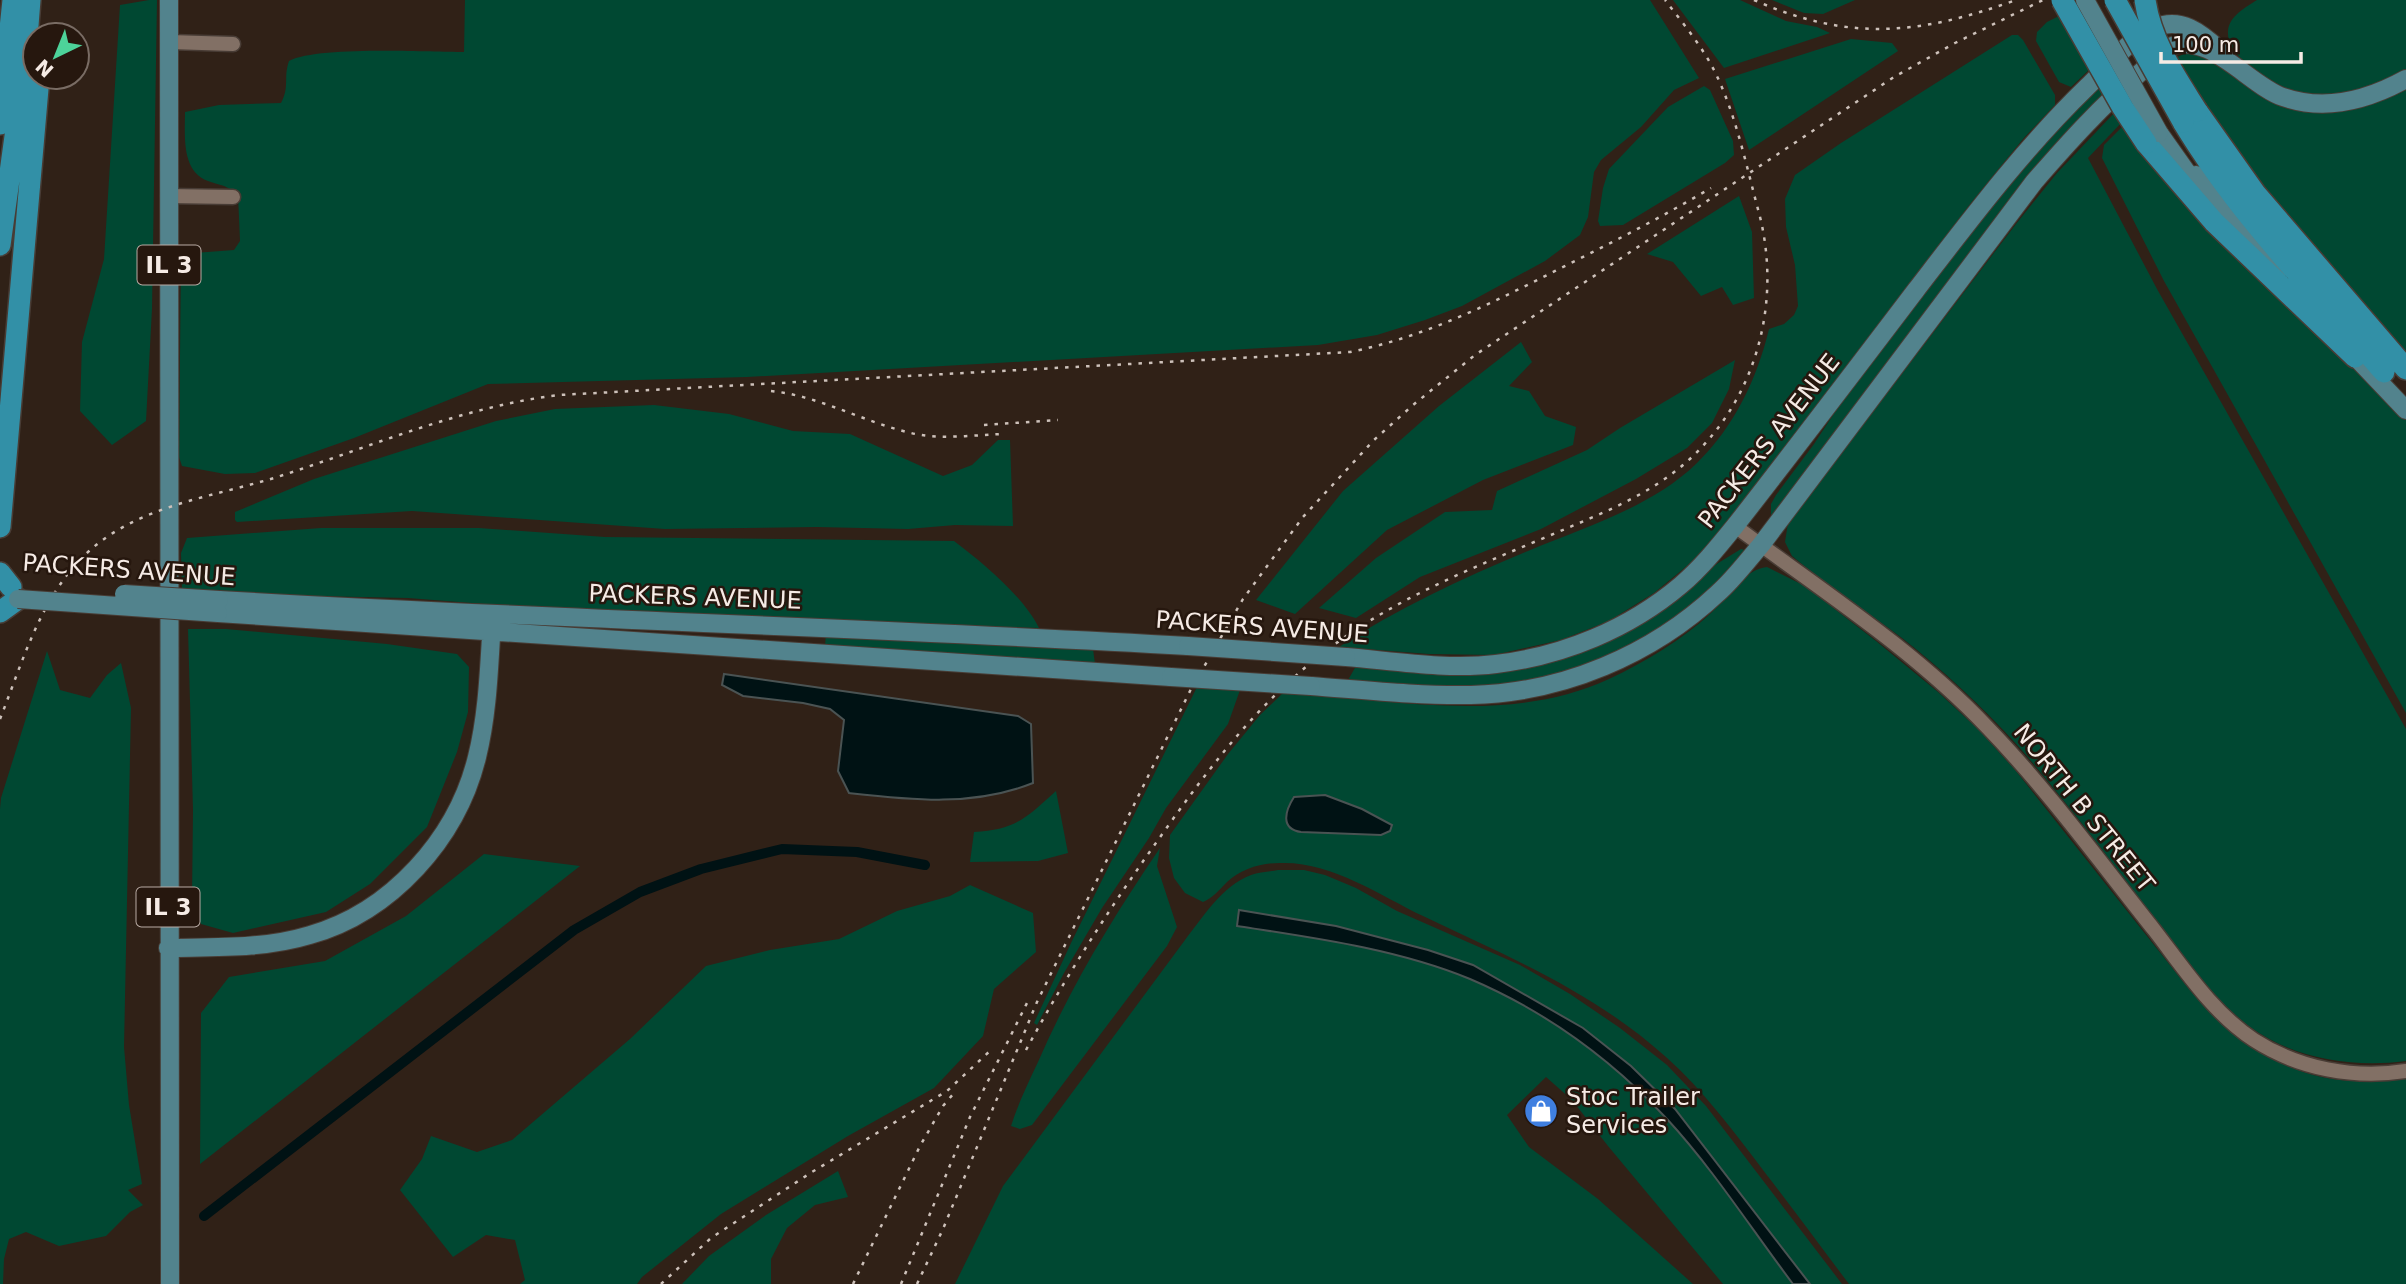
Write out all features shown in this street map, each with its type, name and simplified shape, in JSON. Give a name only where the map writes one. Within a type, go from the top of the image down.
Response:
[{"type":"highway","points":[[0,124],[13,0]]},
{"type":"highway","points":[[0,245],[25,64],[30,0]]},
{"type":"highway","points":[[42,21],[43,0]]},
{"type":"highway","points":[[2062,0],[2123,108],[2170,127],[2255,192],[2406,369]]},
{"type":"highway","points":[[2115,0],[2170,127],[2216,175],[2242,210],[2384,372]]},
{"type":"highway","points":[[2145,0],[2154,36],[2166,60],[2170,127],[2164,166],[2214,222],[2358,360]]},
{"type":"highway","points":[[0,527],[38,91]]},
{"type":"highway","points":[[0,612],[9,588]]},
{"type":"main road","name":"IL 3","points":[[169,0],[170,1284]]},
{"type":"main road","points":[[2085,0],[2170,127]]},
{"type":"main road","points":[[2096,0],[2170,127]]},
{"type":"main road","name":"PACKERS AVENUE","points":[[492,622],[1006,635],[1450,665],[1494,664],[1572,647],[1610,631],[1654,606],[1700,568],[2008,171],[2060,113],[2118,57],[2145,33],[2170,24],[2195,29],[2228,61]]},
{"type":"main road","name":"PACKERS AVENUE","points":[[9,588],[218,606],[492,622],[1013,666],[1424,694],[1472,695],[1542,687],[1585,674],[1625,657],[1668,633],[1720,592],[1760,545],[2034,182],[2117,92],[2170,47],[2192,45],[2209,49],[2265,89],[2297,101],[2311,103],[2351,102],[2378,93],[2406,79]]},
{"type":"main road","points":[[2358,360],[2406,410]]},
{"type":"main road","points":[[2384,372],[2406,396]]},
{"type":"main road","points":[[168,948],[244,947],[311,935],[368,910],[414,871],[452,819],[466,791],[477,759],[484,721],[492,622]]},
{"type":"street","points":[[170,42],[233,44]]},
{"type":"street","points":[[168,196],[233,197]]},
{"type":"street","name":"NORTH B STREET","points":[[1735,526],[1895,644],[1961,701],[2041,788],[2203,993],[2236,1027],[2275,1052],[2313,1067],[2369,1074],[2406,1070]]},
{"type":"green space","points":[[157,0],[152,309],[146,421],[112,445],[80,411],[82,342],[104,259],[120,5]]},
{"type":"green space","points":[[465,0],[1650,0],[1699,78],[1674,90],[1641,127],[1601,160],[1594,172],[1588,217],[1580,235],[1545,261],[1462,306],[1377,335],[1318,345],[747,377],[488,384],[354,438],[255,473],[225,474],[182,466],[179,457],[181,254],[234,250],[240,241],[238,195],[199,176],[193,169],[186,152],[185,112],[219,105],[281,103],[289,61],[303,56],[347,52],[464,52]]},
{"type":"green space","points":[[1673,0],[1740,0],[1786,21],[1817,27],[1830,33],[1724,68]]},
{"type":"green space","points":[[1772,0],[1855,0],[1823,14],[1804,13]]},
{"type":"green space","points":[[2257,0],[2406,0],[2406,71],[2373,89],[2337,97],[2308,95],[2278,84],[2249,66],[2230,43],[2228,31],[2231,21]]},
{"type":"green space","points":[[2063,14],[2092,67],[2071,87],[2059,82],[2036,41],[2037,32],[2047,22]]},
{"type":"green space","points":[[2012,35],[2018,35],[2023,40],[2055,95],[2055,105],[2023,139],[1971,203],[1725,526],[1693,561],[1654,593],[1609,621],[1561,640],[1494,655],[1429,654],[1339,647],[1384,619],[1455,583],[1639,504],[1660,492],[1697,463],[1733,418],[1751,384],[1769,329],[1784,324],[1794,315],[1798,306],[1795,265],[1786,227],[1785,199],[1795,175]]},
{"type":"green space","points":[[1851,39],[1892,43],[1898,51],[1749,150],[1725,79]]},
{"type":"green space","points":[[2186,53],[2201,53],[2297,107],[2406,86],[2406,357],[2258,183],[2175,58]]},
{"type":"green space","points":[[2101,83],[2108,95],[1771,516],[1771,504],[1776,495],[1854,383],[2035,152]]},
{"type":"green space","points":[[1704,86],[1710,90],[1733,141],[1734,155],[1623,225],[1600,226],[1598,221],[1603,188],[1609,169],[1668,107]]},
{"type":"green space","points":[[2117,110],[2123,121],[2088,158],[2157,289],[2406,729],[2406,1061],[2345,1062],[2305,1054],[2267,1038],[2237,1017],[2203,981],[2074,813],[2005,731],[1917,650],[1792,556],[1785,542],[1788,523],[2016,224],[2057,173]]},
{"type":"green space","points":[[2125,124],[2406,420],[2406,713],[2164,281],[2102,158],[2104,145]]},
{"type":"green space","points":[[1739,196],[1752,232],[1754,298],[1733,305],[1722,287],[1701,296],[1673,262],[1647,254]]},
{"type":"green space","points":[[1521,342],[1532,362],[1509,386],[1529,391],[1545,416],[1576,427],[1573,445],[1483,480],[1387,530],[1295,614],[1256,600],[1343,491],[1439,406]]},
{"type":"green space","points":[[1735,360],[1729,389],[1712,423],[1687,448],[1636,479],[1541,529],[1420,577],[1356,618],[1319,608],[1376,558],[1445,512],[1492,510],[1497,491],[1587,450]]},
{"type":"green space","points":[[654,405],[729,414],[793,431],[850,434],[943,476],[972,465],[998,440],[1010,440],[1013,526],[665,529],[412,511],[235,520],[235,512],[314,479],[496,421],[555,409]]},
{"type":"green space","points":[[321,528],[479,528],[605,537],[954,541],[1013,592],[1039,628],[624,615],[408,598],[182,591],[181,553],[187,538]]},
{"type":"green space","points":[[1741,549],[1745,550],[1727,572],[1680,615],[1636,643],[1588,665],[1538,680],[1487,687],[1348,680],[1356,666],[1567,656]]},
{"type":"green space","points":[[1767,567],[1805,586],[1938,692],[1979,730],[2016,771],[2189,989],[2227,1028],[2270,1058],[2319,1076],[2346,1081],[2406,1078],[2406,1284],[1849,1284],[1743,1143],[1693,1084],[1638,1034],[1580,994],[1354,881],[1318,867],[1280,863],[1252,868],[1233,877],[1203,902],[1185,893],[1174,878],[1169,858],[1170,835],[1228,754],[1260,715],[1284,692],[1448,706],[1530,702],[1570,693],[1609,679],[1663,650],[1711,613],[1743,578]]},
{"type":"green space","points":[[188,629],[226,629],[387,644],[457,654],[469,667],[468,712],[457,752],[427,827],[370,884],[326,912],[233,933],[201,924],[192,900],[193,810]]},
{"type":"green space","points":[[826,634],[1093,649],[1095,664],[825,646]]},
{"type":"green space","points":[[47,651],[60,690],[90,698],[107,675],[121,663],[131,708],[124,1047],[129,1105],[142,1184],[128,1190],[143,1205],[130,1212],[106,1236],[59,1246],[26,1232],[9,1239],[4,1259],[3,1284],[0,1284],[0,809],[1,798]]},
{"type":"green space","points":[[1197,687],[1240,690],[1228,724],[1166,808],[1102,908],[1037,1025],[1034,1023],[1071,943]]},
{"type":"green space","points":[[1056,791],[1068,853],[1038,861],[970,862],[974,832],[1011,825],[1037,808]]},
{"type":"green space","points":[[1160,848],[1157,866],[1177,927],[1167,946],[1032,1125],[1020,1129],[1011,1126],[1023,1094],[1079,979],[1109,926]]},
{"type":"green space","points":[[484,854],[580,866],[200,1164],[201,1013],[229,977],[325,961],[406,916]]},
{"type":"green space","points":[[1304,870],[1325,875],[1356,888],[1397,911],[1520,965],[1570,994],[1620,1028],[1667,1065],[1706,1106],[1842,1284],[1810,1284],[1675,1109],[1631,1066],[1583,1028],[1473,965],[1428,950],[1336,926],[1239,910],[1238,926],[1356,946],[1414,960],[1470,979],[1551,1022],[1624,1077],[1667,1120],[1717,1180],[1793,1284],[1723,1284],[1572,1100],[1546,1077],[1507,1115],[1529,1147],[1598,1199],[1693,1284],[955,1284],[1003,1186],[1206,912],[1222,894],[1241,880],[1254,874]]},
{"type":"green space","points":[[970,885],[1033,913],[1036,952],[994,989],[983,1036],[934,1088],[848,1136],[721,1214],[642,1277],[637,1284],[520,1284],[525,1280],[515,1240],[486,1235],[453,1257],[400,1190],[422,1159],[431,1136],[477,1152],[512,1140],[630,1039],[706,966],[770,950],[839,939],[897,911],[950,896]]},
{"type":"green space","points":[[838,1171],[848,1197],[815,1205],[787,1228],[771,1259],[771,1284],[682,1284],[709,1256],[766,1215]]},
{"type":"shaded area","points":[[724,674],[1018,716],[1031,724],[1033,783],[1010,791],[965,799],[896,798],[849,793],[838,771],[844,720],[830,709],[743,696],[722,685]]},
{"type":"shaded area","points":[[1325,795],[1362,809],[1392,825],[1390,831],[1381,835],[1301,832],[1290,827],[1286,819],[1294,797]]},
{"type":"shaded area","points":[[1239,910],[1336,926],[1428,950],[1473,965],[1583,1028],[1631,1066],[1675,1109],[1810,1284],[1793,1284],[1701,1159],[1646,1097],[1600,1057],[1551,1022],[1470,979],[1414,960],[1355,946],[1237,926]]},
{"type":"waterway","points":[[204,1216],[574,930],[640,892],[701,869],[782,849],[857,852],[925,865]]},
{"type":"railway","points":[[1026,1050],[1091,939],[1180,809],[1234,739],[1295,676],[1345,637],[1401,603],[1460,574],[1604,512],[1654,486],[1686,462],[1713,434],[1735,402],[1752,367],[1762,330],[1767,291],[1766,252],[1745,158],[1722,87],[1703,52],[1665,0]]},
{"type":"railway","points":[[1754,0],[1821,23],[1884,29],[1948,21],[2016,0]]},
{"type":"railway","points":[[917,1284],[943,1229],[1037,1002],[1190,691],[1243,599],[1303,517],[1374,440],[1475,355],[1894,77],[1955,43],[2043,0]]},
{"type":"railway","points":[[0,719],[46,608],[72,569],[108,536],[152,513],[274,478],[450,419],[559,395],[1350,352],[1405,337],[1483,306],[1617,240],[1711,188]]},
{"type":"railway","points":[[771,391],[807,398],[893,428],[922,435],[1003,434]]},
{"type":"railway","points":[[984,425],[1058,420]]},
{"type":"railway","points":[[901,1284],[970,1117],[1027,1003]]},
{"type":"railway","points":[[661,1284],[711,1238],[812,1172],[947,1091],[992,1049]]},
{"type":"railway","points":[[853,1284],[920,1146],[943,1106],[954,1093]]},
{"type":"place","name":"Stoc Trailer Services","points":[[1541,1111]]}]
